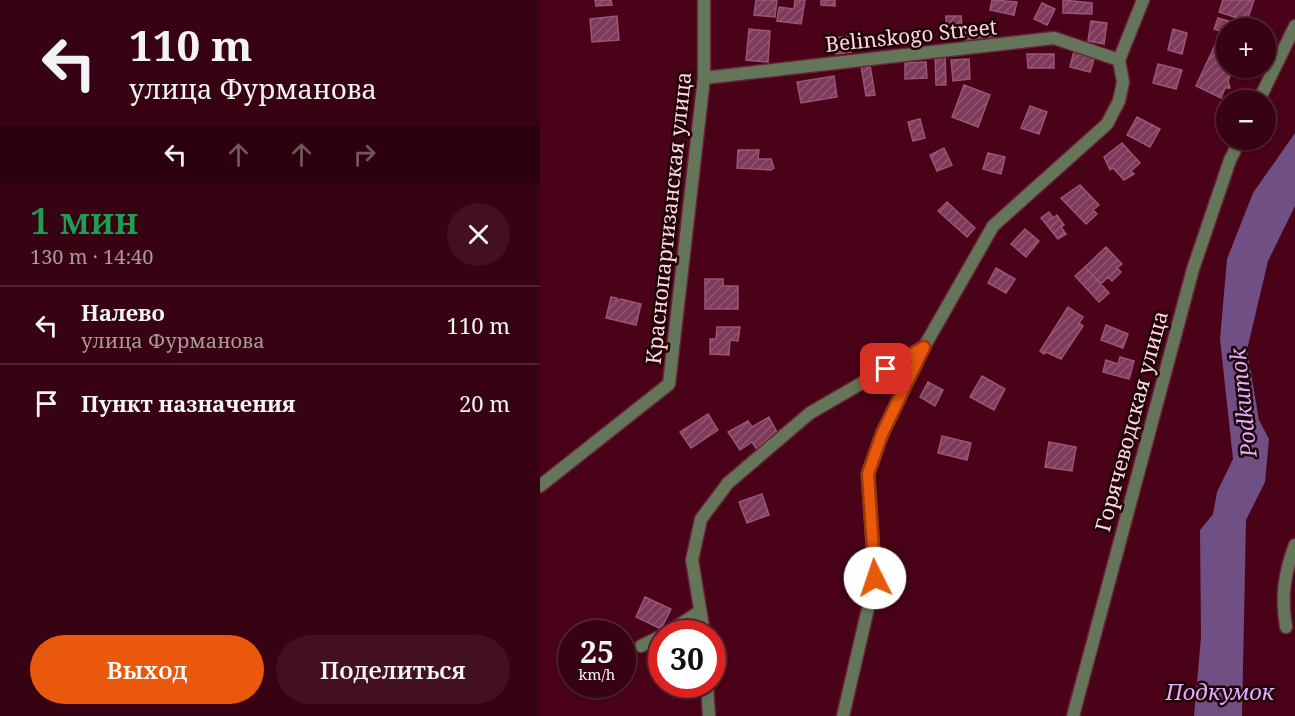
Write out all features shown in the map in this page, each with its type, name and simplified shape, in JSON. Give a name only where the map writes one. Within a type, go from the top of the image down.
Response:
[{"type":"street","name":"Краснопартизанская улица","points":[[540,486],[669,384],[704,78],[704,0]]},
{"type":"street","points":[[843,716],[875,578],[868,474],[882,434],[924,347],[993,226],[1107,124],[1119,100],[1123,81],[1119,60],[1143,0]]},
{"type":"street","points":[[1264,90],[1295,26]]},
{"type":"street","name":"Belinskogo Street","points":[[704,78],[1054,39],[1119,60]]},
{"type":"street","name":"Горячеводская улица","points":[[1072,716],[1193,269],[1235,150]]},
{"type":"street","points":[[701,620],[692,560],[701,519],[728,483],[810,413],[924,347]]},
{"type":"street","points":[[1286,627],[1281,600],[1288,564],[1295,545]]},
{"type":"street","points":[[687,620],[699,612]]},
{"type":"street","points":[[641,646],[648,643]]},
{"type":"street","points":[[708,698],[709,716]]},
{"type":"water","name":"Подкумок","points":[[1295,133],[1295,206],[1268,261],[1247,350],[1259,420],[1269,439],[1265,482],[1246,520],[1242,716],[1194,716],[1201,637],[1200,530],[1213,514],[1217,492],[1233,459],[1220,339],[1227,259],[1253,193]]},
{"type":"building","points":[[595,0],[611,0],[612,5],[596,6]]},
{"type":"building","points":[[756,0],[777,0],[775,17],[754,15]]},
{"type":"building","points":[[795,0],[805,0],[801,24],[777,21],[779,7],[794,9]]},
{"type":"building","points":[[821,0],[835,0],[835,6],[821,5]]},
{"type":"building","points":[[992,0],[1017,2],[1014,15],[990,10]]},
{"type":"building","points":[[1063,0],[1092,3],[1092,14],[1063,13]]},
{"type":"building","points":[[1223,0],[1254,0],[1248,18],[1238,18],[1219,12]]},
{"type":"building","points":[[1042,3],[1055,9],[1047,25],[1034,19]]},
{"type":"building","points":[[617,16],[619,40],[592,42],[590,19]]},
{"type":"building","points":[[946,16],[961,16],[962,25],[946,25]]},
{"type":"building","points":[[1091,21],[1107,23],[1104,44],[1088,41]]},
{"type":"building","points":[[992,26],[994,39],[966,43],[965,30]]},
{"type":"building","points":[[749,29],[770,31],[768,62],[746,60]]},
{"type":"building","points":[[1173,29],[1187,33],[1182,54],[1168,50]]},
{"type":"building","points":[[849,36],[851,52],[836,54],[834,38]]},
{"type":"building","points":[[1216,43],[1216,78],[1229,78],[1230,88],[1216,90],[1216,96],[1196,86]]},
{"type":"building","points":[[1074,51],[1095,56],[1090,72],[1070,67]]},
{"type":"building","points":[[1027,54],[1054,54],[1054,68],[1028,68]]},
{"type":"building","points":[[935,55],[945,55],[946,85],[936,85]]},
{"type":"building","points":[[969,59],[970,79],[953,81],[951,60]]},
{"type":"building","points":[[926,62],[927,78],[905,79],[905,63]]},
{"type":"building","points":[[1158,64],[1182,70],[1176,89],[1153,83]]},
{"type":"building","points":[[870,65],[875,95],[866,96],[861,66]]},
{"type":"building","points":[[834,76],[837,97],[801,103],[797,82]]},
{"type":"building","points":[[964,85],[990,95],[978,127],[952,117]]},
{"type":"building","points":[[1030,106],[1047,112],[1039,134],[1021,128]]},
{"type":"building","points":[[1137,117],[1160,129],[1150,147],[1127,135]]},
{"type":"building","points":[[920,119],[925,138],[913,141],[908,122]]},
{"type":"building","points":[[1122,143],[1140,163],[1131,171],[1134,174],[1124,180],[1113,168],[1110,170],[1104,157]]},
{"type":"building","points":[[944,148],[952,165],[937,171],[930,155]]},
{"type":"building","points":[[738,150],[759,150],[758,159],[771,159],[774,168],[771,170],[737,168]]},
{"type":"building","points":[[988,153],[1005,157],[1001,174],[983,169]]},
{"type":"building","points":[[1080,185],[1099,205],[1093,210],[1097,214],[1086,224],[1061,198]]},
{"type":"building","points":[[947,202],[975,228],[967,237],[938,211]]},
{"type":"building","points":[[1049,212],[1053,218],[1057,215],[1064,225],[1061,227],[1066,234],[1058,239],[1041,218]]},
{"type":"building","points":[[1025,229],[1039,241],[1026,257],[1011,244]]},
{"type":"building","points":[[1106,247],[1122,264],[1117,268],[1121,272],[1112,281],[1108,277],[1101,284],[1085,267]]},
{"type":"building","points":[[1085,267],[1109,293],[1099,302],[1075,276]]},
{"type":"building","points":[[996,268],[1015,279],[1006,293],[988,283]]},
{"type":"building","points":[[705,279],[723,279],[723,286],[738,286],[738,309],[705,309]]},
{"type":"building","points":[[611,297],[617,298],[616,301],[621,299],[641,304],[636,325],[606,318]]},
{"type":"building","points":[[1068,307],[1083,317],[1079,323],[1083,326],[1061,359],[1046,352],[1044,354],[1040,351]]},
{"type":"building","points":[[1106,325],[1128,334],[1123,348],[1101,340]]},
{"type":"building","points":[[717,327],[740,327],[738,341],[730,340],[729,355],[710,354],[710,339],[716,339]]},
{"type":"building","points":[[1120,357],[1134,361],[1129,379],[1103,372],[1106,360],[1118,364]]},
{"type":"building","points":[[982,376],[1005,389],[994,410],[970,397]]},
{"type":"building","points":[[928,382],[943,390],[935,406],[920,397]]},
{"type":"building","points":[[708,414],[718,430],[691,448],[680,432]]},
{"type":"building","points":[[769,417],[781,440],[760,454],[752,442],[740,450],[728,432],[748,421],[752,427]]},
{"type":"building","points":[[942,436],[971,443],[967,460],[938,453]]},
{"type":"building","points":[[1049,442],[1076,447],[1072,471],[1045,467]]},
{"type":"building","points":[[762,494],[769,515],[747,523],[739,502]]},
{"type":"building","points":[[645,597],[671,609],[666,620],[648,620],[648,623],[636,617]]},
{"type":"route","points":[[875,578],[868,474],[882,434],[924,347],[886,369]]},
{"type":"water label","name":"Podkumok","points":[[1242,403]]}]
